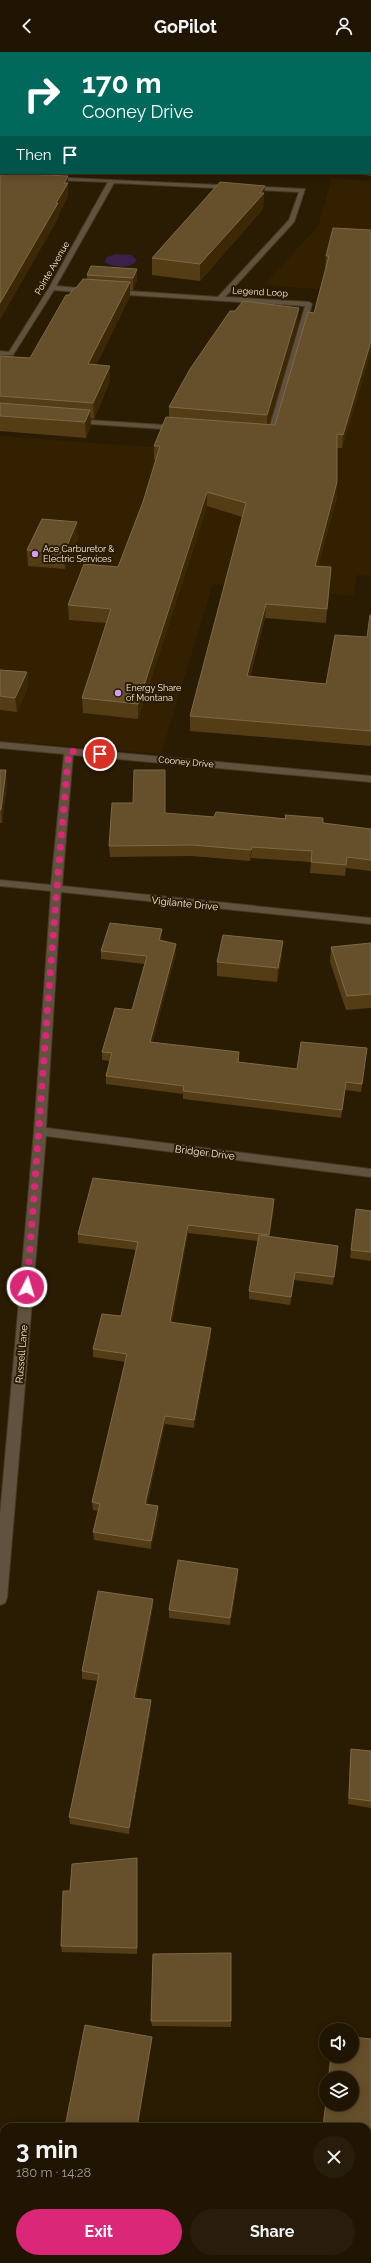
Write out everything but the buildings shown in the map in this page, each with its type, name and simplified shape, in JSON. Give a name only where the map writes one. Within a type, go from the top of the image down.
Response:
[{"type":"street","name":"Legend Loop","points":[[45,177],[302,190],[292,222],[220,299]]},
{"type":"street","name":"Pointe Avenue","points":[[0,353],[11,354],[52,288],[112,181]]},
{"type":"street","points":[[52,288],[98,291]]},
{"type":"street","points":[[105,292],[220,299]]},
{"type":"street","name":"Legend Loop","points":[[220,299],[309,304],[271,435],[255,434]]},
{"type":"street","points":[[64,420],[183,428]]},
{"type":"street","name":"Cooney Drive","points":[[0,745],[371,779]]},
{"type":"street","name":"Russell Lane","points":[[0,1598],[40,1131],[56,890],[69,751]]},
{"type":"street","name":"Vigilante Drive","points":[[0,883],[56,890],[371,921]]},
{"type":"street","name":"Bridger Drive","points":[[40,1131],[371,1172]]},
{"type":"shaded area","points":[[332,178],[371,181],[371,576],[357,575],[353,596],[213,584],[161,754],[31,743],[29,748],[0,745],[0,436],[313,459],[353,292],[264,285],[318,226]]},
{"type":"shaded area","points":[[115,254],[131,255],[137,260],[131,265],[122,267],[105,262],[107,257]]},
{"type":"place","name":"Ace Carburetor & Electric Services","points":[[35,554]]},
{"type":"place","name":"Energy Share of Montana","points":[[118,693]]},
{"type":"route","points":[[27,1287],[40,1131],[56,890],[69,751],[100,754]]}]
